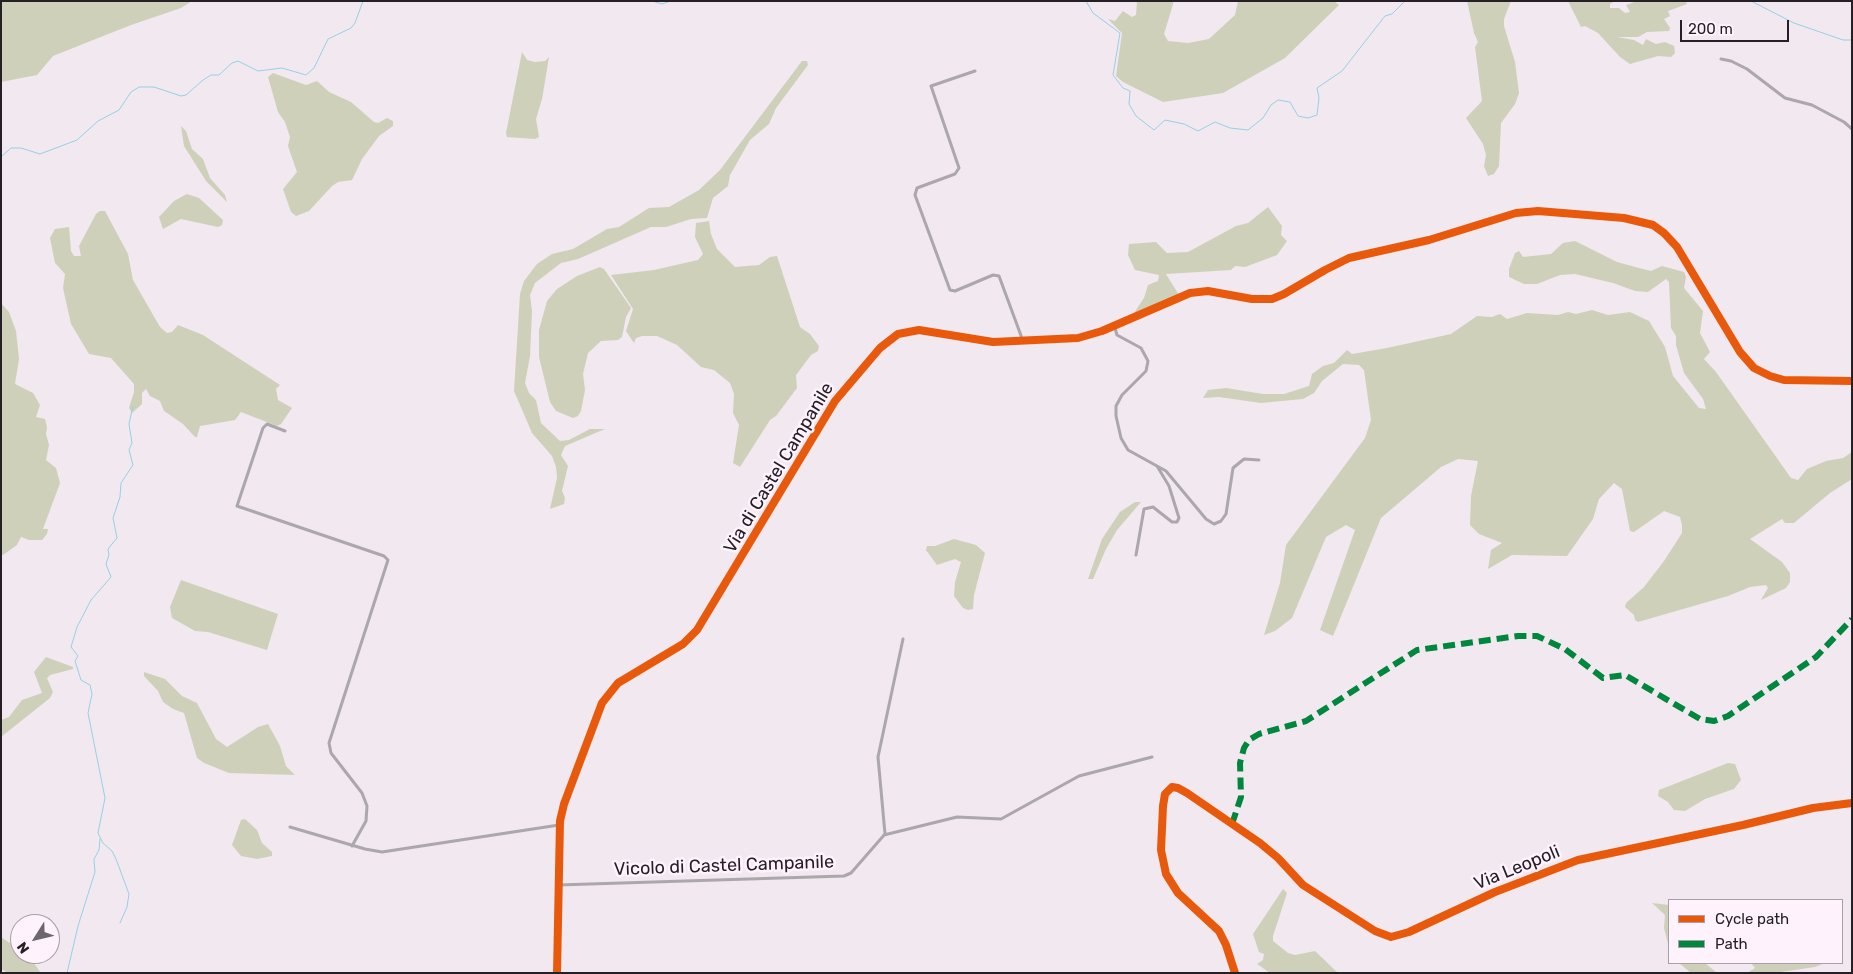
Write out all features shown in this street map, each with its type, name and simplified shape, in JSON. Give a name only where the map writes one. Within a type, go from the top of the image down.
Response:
[{"type":"street","points":[[1721,59],[1747,69],[1785,98],[1812,105],[1844,122],[1852,129]]},
{"type":"street","points":[[975,71],[931,86],[959,168],[954,174],[917,188],[915,195],[950,290],[956,291],[998,276],[1023,341]]},
{"type":"street","name":"Via di Castel Campanile","points":[[557,973],[559,825],[563,806],[585,745],[607,696],[618,683],[680,645],[698,628],[830,408],[880,348],[896,335],[915,330],[983,341],[1076,339],[1114,325],[1170,300],[1196,292],[1215,292],[1255,300],[1277,297],[1328,268],[1351,258],[1421,242],[1516,213],[1542,211],[1624,218],[1653,225],[1664,232],[1677,247],[1740,352],[1754,368],[1784,380],[1852,381]]},
{"type":"street","points":[[1114,325],[1116,335],[1141,348],[1148,362],[1145,372],[1116,404],[1116,416],[1121,438],[1130,452],[1155,463],[1173,478],[1206,519],[1214,524],[1221,521],[1226,514],[1231,473],[1236,464],[1244,459],[1259,460]]},
{"type":"street","points":[[285,431],[269,424],[263,427],[237,506],[384,556],[388,560],[329,744],[331,753],[362,793],[366,803],[366,819],[352,846]]},
{"type":"street","points":[[1136,555],[1144,509],[1152,507],[1172,522],[1177,522],[1179,518],[1169,486],[1155,463]]},
{"type":"street","points":[[903,639],[878,757],[884,835],[955,817],[1001,819],[1080,776],[1152,757]]},
{"type":"street","name":"Via Leopoli","points":[[1235,973],[1220,934],[1178,893],[1166,874],[1161,850],[1165,794],[1170,788],[1178,788],[1232,824],[1278,858],[1303,885],[1375,931],[1391,937],[1405,934],[1495,892],[1578,860],[1743,826],[1806,809],[1852,804]]},
{"type":"street","points":[[290,827],[373,851],[391,851],[559,825]]},
{"type":"street","name":"Vicolo di Castel Campanile","points":[[558,885],[845,875],[852,872],[884,835]]},
{"type":"green space","points":[[1,1],[192,1],[181,8],[131,25],[53,56],[37,75],[1,82]]},
{"type":"green space","points":[[1137,1],[1174,1],[1164,34],[1168,41],[1188,43],[1209,39],[1235,15],[1238,1],[1334,1],[1339,5],[1285,58],[1223,93],[1163,102],[1123,82],[1116,76],[1122,33],[1108,19],[1115,21],[1123,11],[1132,17],[1136,15]]},
{"type":"green space","points":[[1467,1],[1511,1],[1504,19],[1504,26],[1515,62],[1519,93],[1515,104],[1501,123],[1499,166],[1494,174],[1488,176],[1484,166],[1486,155],[1483,144],[1466,118],[1482,101],[1475,47],[1478,42],[1474,33]]},
{"type":"green space","points":[[1568,1],[1615,1],[1610,4],[1610,8],[1619,8],[1625,13],[1630,12],[1626,5],[1637,1],[1686,1],[1687,4],[1668,11],[1670,16],[1664,19],[1670,28],[1669,31],[1647,32],[1638,37],[1617,37],[1634,40],[1643,45],[1646,39],[1656,44],[1665,42],[1674,46],[1675,53],[1671,57],[1658,56],[1630,64],[1620,57],[1598,33],[1585,26],[1581,27]]},
{"type":"green space","points":[[522,52],[527,60],[535,62],[545,61],[549,57],[542,99],[536,119],[539,137],[535,139],[507,137],[506,133]]},
{"type":"green space","points":[[802,61],[807,61],[808,65],[776,108],[769,124],[750,140],[730,175],[728,186],[713,198],[707,218],[691,219],[666,227],[651,227],[578,259],[561,263],[535,283],[530,295],[532,311],[530,356],[525,383],[529,393],[536,400],[541,423],[560,441],[569,440],[590,429],[605,429],[565,446],[561,455],[568,466],[562,491],[565,498],[564,504],[550,509],[557,478],[556,467],[552,456],[532,433],[514,391],[520,294],[524,281],[537,264],[552,254],[573,249],[607,229],[619,227],[649,208],[669,207],[699,190],[720,170]]},
{"type":"green space","points":[[273,73],[306,85],[317,81],[329,92],[351,102],[374,122],[378,123],[387,118],[393,121],[393,126],[379,136],[362,159],[352,180],[338,182],[309,211],[296,216],[291,212],[283,189],[297,172],[288,146],[290,137],[285,122],[278,112],[268,77]]},
{"type":"green space","points":[[181,126],[186,131],[192,149],[203,159],[210,178],[225,195],[227,202],[206,181],[184,146]]},
{"type":"green space","points":[[187,194],[199,198],[223,220],[222,225],[218,227],[181,219],[163,229],[159,217],[174,201]]},
{"type":"green space","points":[[1268,207],[1282,226],[1281,235],[1287,241],[1277,255],[1245,267],[1235,266],[1231,270],[1166,274],[1179,295],[1134,313],[1144,298],[1148,285],[1158,281],[1159,275],[1135,270],[1128,255],[1129,244],[1156,242],[1167,253],[1188,252],[1236,226],[1248,223]]},
{"type":"green space","points":[[100,211],[105,211],[128,254],[133,280],[160,327],[167,333],[172,332],[178,325],[203,335],[280,385],[276,389],[278,400],[292,408],[281,424],[277,426],[241,412],[235,420],[200,426],[197,437],[195,437],[183,424],[164,411],[160,401],[150,396],[146,389],[142,393],[142,404],[132,413],[129,408],[134,392],[134,384],[111,358],[89,354],[71,324],[63,288],[65,274],[55,263],[50,238],[55,229],[69,227],[71,251],[74,256],[81,256],[79,246],[96,214]]},
{"type":"green space","points":[[709,221],[711,234],[717,249],[735,267],[759,265],[770,257],[777,256],[800,327],[810,334],[819,346],[818,351],[811,355],[796,375],[797,388],[776,416],[770,420],[740,467],[733,463],[739,425],[733,413],[734,394],[730,383],[714,370],[701,367],[677,345],[657,336],[642,336],[636,338],[634,343],[626,331],[633,309],[611,275],[654,270],[698,260],[703,254],[695,237],[696,223]]},
{"type":"green space","points":[[1575,241],[1617,262],[1651,271],[1662,266],[1684,272],[1686,277],[1684,288],[1703,311],[1700,333],[1710,352],[1704,359],[1716,372],[1791,478],[1798,480],[1807,469],[1826,461],[1843,458],[1852,452],[1852,479],[1830,493],[1794,523],[1785,523],[1782,519],[1750,539],[1782,562],[1790,573],[1790,582],[1786,588],[1761,600],[1768,588],[1766,585],[1750,587],[1728,596],[1638,622],[1635,620],[1634,615],[1625,607],[1626,603],[1644,587],[1664,561],[1682,533],[1682,525],[1680,517],[1664,511],[1634,532],[1630,531],[1622,489],[1614,483],[1599,499],[1593,519],[1567,556],[1512,555],[1488,569],[1491,550],[1502,543],[1479,534],[1470,525],[1471,496],[1478,461],[1458,459],[1441,467],[1381,518],[1333,636],[1320,630],[1355,530],[1346,525],[1326,537],[1292,618],[1275,631],[1264,635],[1280,583],[1286,545],[1365,438],[1371,420],[1364,370],[1359,365],[1343,364],[1322,381],[1314,393],[1303,399],[1261,403],[1219,397],[1203,398],[1208,390],[1226,388],[1263,394],[1284,394],[1309,386],[1312,374],[1323,366],[1334,363],[1347,350],[1352,354],[1451,334],[1477,316],[1492,317],[1500,314],[1507,319],[1527,313],[1558,315],[1568,312],[1576,314],[1592,310],[1608,315],[1630,312],[1649,321],[1665,347],[1673,376],[1699,408],[1706,409],[1703,399],[1684,373],[1676,345],[1676,336],[1671,328],[1669,282],[1666,279],[1648,292],[1635,291],[1613,283],[1575,274],[1560,275],[1537,284],[1524,284],[1509,277],[1509,269],[1515,253],[1519,251],[1523,257],[1551,254],[1563,243]]},
{"type":"green space","points":[[600,267],[604,269],[631,308],[626,317],[622,337],[618,340],[601,341],[588,353],[583,374],[585,390],[581,411],[578,416],[573,418],[556,411],[550,402],[539,357],[539,330],[547,301],[557,289],[577,276]]},
{"type":"green space","points":[[1,303],[9,312],[16,331],[19,359],[15,384],[33,393],[40,405],[36,417],[45,419],[47,427],[46,434],[49,445],[46,460],[56,468],[60,483],[43,529],[48,529],[47,534],[42,540],[29,540],[21,537],[17,545],[3,555],[1,554]]},
{"type":"green space","points":[[1135,502],[1141,502],[1117,530],[1106,549],[1093,579],[1088,579],[1102,539],[1120,512]]},
{"type":"green space","points":[[954,539],[976,545],[985,553],[974,595],[973,609],[963,608],[954,596],[955,582],[961,562],[955,559],[937,565],[926,550],[927,546],[935,546]]},
{"type":"green space","points":[[181,580],[278,614],[267,650],[208,632],[195,631],[172,618],[170,607]]},
{"type":"green space","points":[[46,657],[73,667],[73,669],[50,675],[47,678],[53,692],[50,698],[1,737],[1,720],[9,717],[22,700],[42,693],[34,672]]},
{"type":"green space","points":[[144,672],[165,679],[182,696],[197,703],[216,739],[227,747],[258,727],[268,724],[280,746],[286,766],[295,775],[229,773],[204,763],[197,758],[184,713],[173,709],[163,702],[158,691],[144,676]]},
{"type":"green space","points":[[1728,763],[1735,764],[1741,780],[1734,789],[1705,799],[1685,811],[1674,810],[1668,802],[1658,796],[1659,790]]},
{"type":"green space","points":[[245,819],[257,830],[262,843],[272,852],[272,856],[257,859],[241,856],[232,845],[241,820]]},
{"type":"green space","points":[[1283,889],[1287,893],[1273,941],[1288,953],[1295,955],[1315,951],[1338,973],[1270,973],[1257,964],[1263,960],[1264,954],[1259,952],[1253,934]]},
{"type":"green space","points":[[1652,903],[1668,905],[1668,944],[1664,928],[1665,915]]},
{"type":"green space","points":[[1,937],[10,943],[10,964],[34,964],[41,973],[8,973],[1,969]]},
{"type":"green space","points":[[1680,964],[1706,964],[1717,973],[1691,973]]},
{"type":"green space","points":[[1752,964],[1822,964],[1815,967],[1774,973],[1747,973],[1755,968]]},
{"type":"waterway","points":[[1,157],[11,148],[21,148],[40,154],[77,140],[98,121],[119,110],[131,92],[139,87],[154,87],[181,96],[186,95],[203,80],[211,75],[219,75],[232,63],[238,61],[258,71],[282,68],[306,75],[314,68],[328,39],[351,28],[355,23],[363,1]]},
{"type":"waterway","points":[[652,1],[662,4],[671,1]]},
{"type":"waterway","points":[[1086,1],[1093,13],[1120,33],[1113,75],[1123,88],[1130,91],[1129,104],[1136,116],[1154,130],[1165,120],[1184,124],[1198,131],[1215,122],[1230,128],[1248,130],[1263,118],[1271,105],[1278,100],[1290,102],[1298,116],[1308,118],[1317,115],[1319,98],[1317,88],[1342,71],[1385,16],[1392,14],[1405,1]]},
{"type":"waterway","points":[[1751,1],[1794,23],[1843,40],[1852,40]]},
{"type":"waterway","points":[[120,923],[127,907],[129,894],[112,851],[103,843],[98,833],[105,798],[88,713],[92,694],[90,685],[81,680],[75,661],[78,656],[71,647],[77,627],[91,600],[111,577],[106,564],[109,555],[108,549],[117,538],[113,518],[120,497],[121,483],[133,465],[129,450],[132,443],[129,424],[133,406]]},
{"type":"waterway","points":[[67,973],[78,926],[95,872],[94,859],[99,850],[100,839]]},
{"type":"marked path","points":[[1232,824],[1241,797],[1240,763],[1244,748],[1249,740],[1259,734],[1306,721],[1417,650],[1518,636],[1537,636],[1565,649],[1603,678],[1625,675],[1700,719],[1714,721],[1728,716],[1816,657],[1852,619]]},
{"type":"cycle path","points":[[557,973],[560,821],[564,804],[602,703],[618,683],[683,644],[697,630],[835,401],[880,348],[898,334],[919,330],[993,342],[1078,338],[1102,331],[1190,293],[1208,291],[1252,299],[1272,299],[1349,258],[1429,240],[1516,213],[1538,211],[1624,218],[1653,225],[1664,233],[1677,247],[1740,352],[1754,368],[1784,380],[1852,381]]},
{"type":"cycle path","points":[[1235,973],[1226,945],[1219,931],[1178,893],[1166,874],[1161,850],[1163,806],[1165,794],[1172,787],[1187,793],[1260,843],[1278,858],[1303,885],[1375,931],[1391,937],[1409,932],[1495,892],[1578,860],[1813,808],[1852,803]]}]
